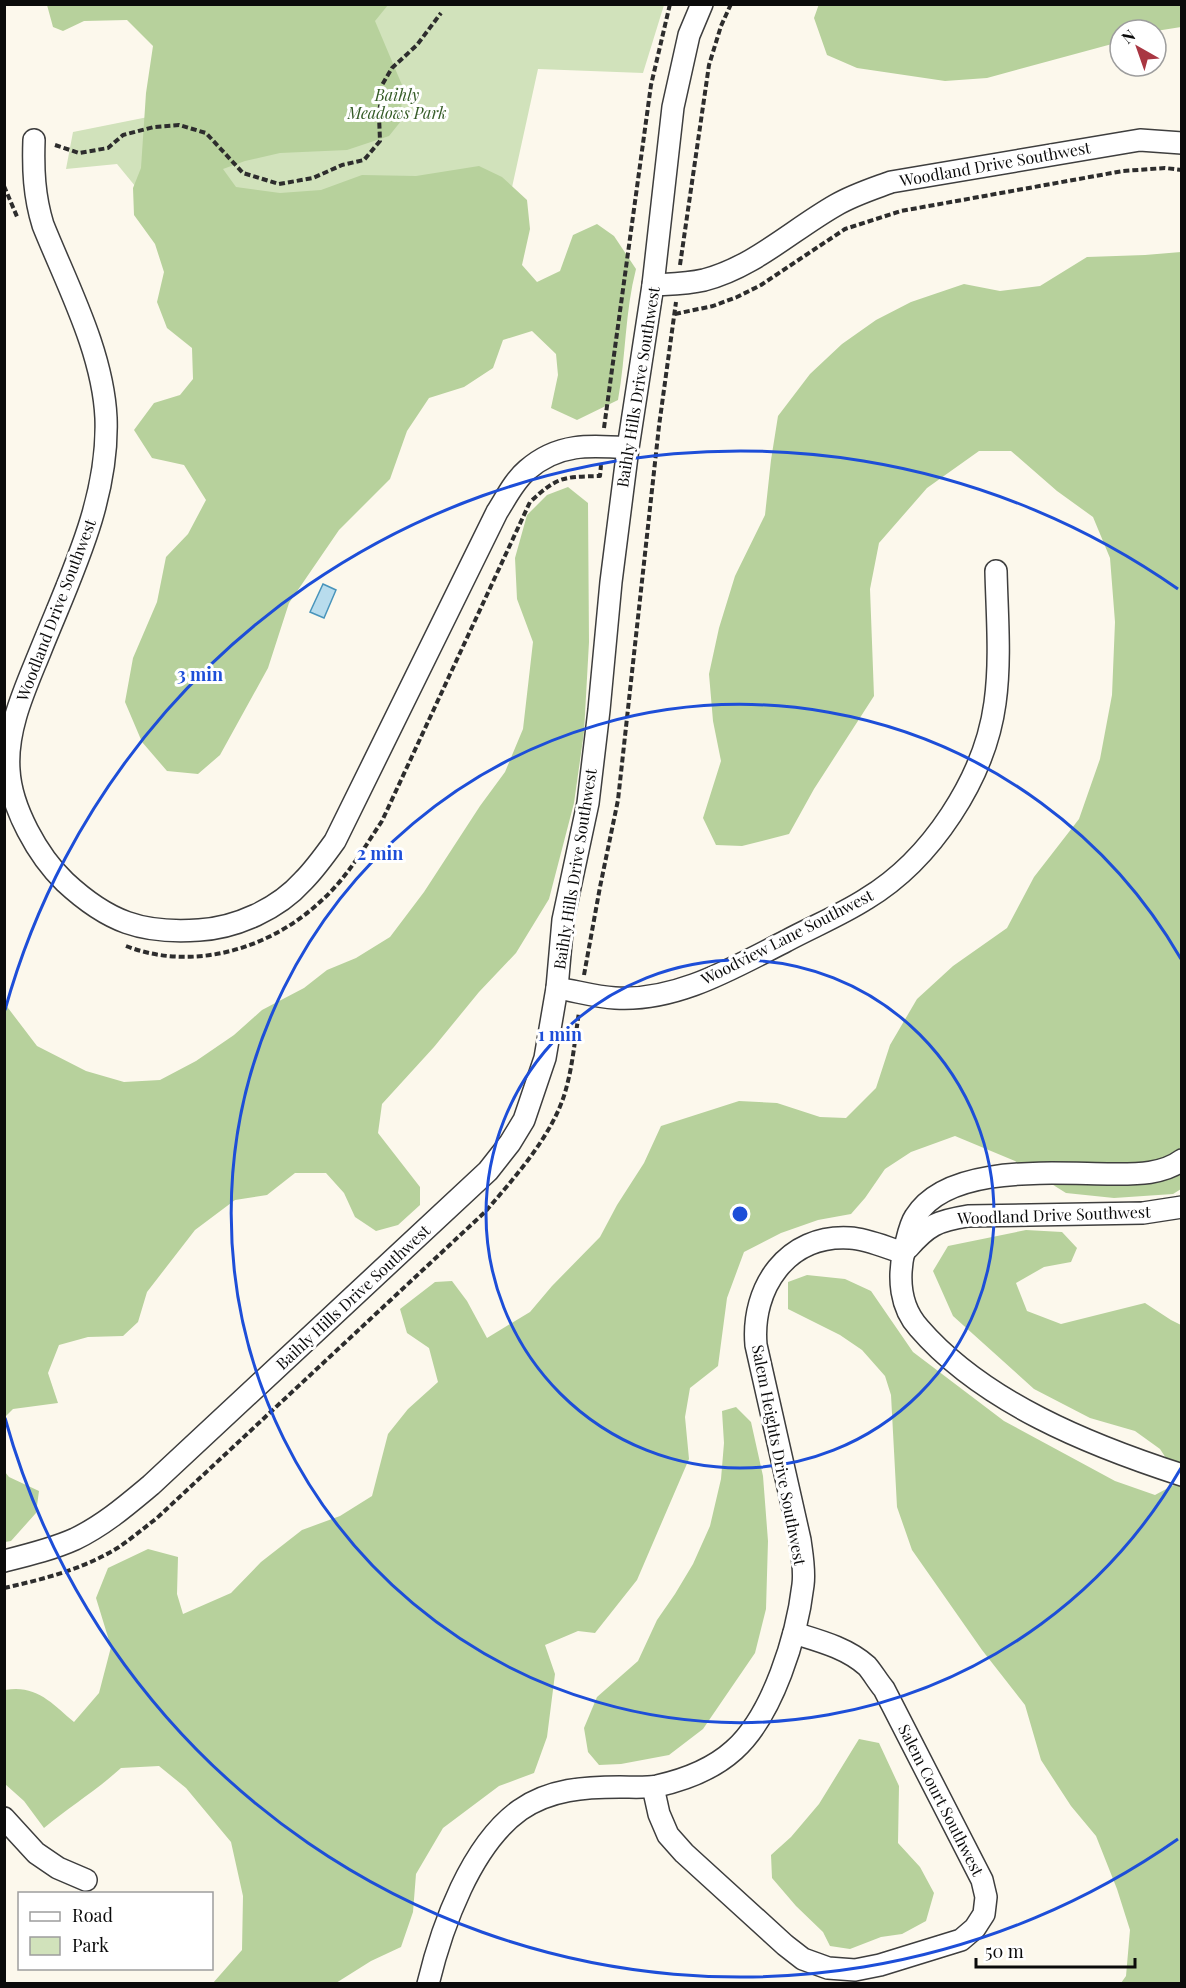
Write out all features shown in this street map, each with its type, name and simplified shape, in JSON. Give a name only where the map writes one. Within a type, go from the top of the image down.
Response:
[{"type":"street","name":"Baihly Hills Drive Southwest","points":[[4,1560],[36,1553],[75,1539],[114,1516],[151,1485],[488,1171],[510,1143],[524,1120],[545,1058],[557,988],[563,920],[588,803],[611,582],[628,448],[653,285],[673,107],[689,34],[702,4]]},
{"type":"street","name":"Woodland Drive Southwest","points":[[34,140],[33,176],[37,206],[92,347],[102,383],[106,418],[105,456],[98,498],[85,540],[18,710],[10,746],[9,771],[18,809],[31,838],[56,873],[82,897],[109,916],[138,927],[171,932],[206,930],[241,922],[258,914],[274,905],[302,883],[335,841],[497,512],[513,487],[526,471],[565,449],[588,445],[628,448]]},
{"type":"street","name":"Woodland Drive Southwest","points":[[653,285],[690,283],[736,268],[835,206],[858,194],[891,182],[1140,140],[1182,143]]},
{"type":"street","name":"Woodview Lane Southwest","points":[[557,988],[615,998],[655,996],[694,985],[867,899],[902,873],[932,842],[955,809],[975,769],[989,730],[995,704],[997,675],[996,571]]},
{"type":"street","name":"Woodland Drive Southwest","points":[[1182,1160],[1143,1174],[1012,1175],[975,1179],[953,1186],[931,1200],[915,1217],[904,1253],[900,1278],[906,1309],[918,1328],[954,1364],[988,1388],[1070,1432],[1144,1463],[1182,1475]]},
{"type":"street","name":"Woodland Drive Southwest","points":[[904,1253],[924,1230],[945,1220],[979,1216],[1143,1213],[1182,1207]]},
{"type":"street","name":"Salem Heights Drive Southwest","points":[[428,1983],[444,1928],[471,1869],[490,1838],[521,1810],[560,1792],[584,1787],[653,1787],[712,1767],[747,1737],[761,1717],[772,1696],[794,1632],[803,1584],[803,1563],[800,1540],[756,1345],[757,1310],[770,1279],[781,1265],[792,1255],[820,1242],[851,1238],[904,1253]]},
{"type":"street","name":"Salem Court Southwest","points":[[653,1787],[659,1814],[668,1835],[684,1853],[785,1946],[803,1959],[828,1968],[855,1970],[880,1965],[961,1940],[975,1928],[984,1914],[986,1897],[982,1880],[884,1689],[867,1667],[848,1653],[794,1632]]},
{"type":"street","points":[[4,1818],[36,1853],[58,1868],[86,1880]]},
{"type":"path","points":[[604,424],[651,85],[670,4]]},
{"type":"path","points":[[680,259],[709,65],[721,26],[731,4]]},
{"type":"path","points":[[34,140],[79,153],[108,148],[123,135],[154,127],[180,125],[206,133],[243,173],[279,184],[313,178],[342,165],[364,160],[380,141],[379,116],[382,86],[392,68],[417,45],[441,13]]},
{"type":"path","points":[[582,992],[595,910],[618,800],[659,426],[675,314],[713,306],[737,297],[761,285],[845,229],[901,211],[1123,171],[1165,168],[1182,170]]},
{"type":"path","points":[[4,186],[21,228]]},
{"type":"green space","points":[[819,4],[1181,5],[1181,27],[1168,29],[1168,18],[1108,18],[1108,45],[987,78],[945,81],[857,68],[827,55],[814,18]]},
{"type":"green space","points":[[47,5],[388,5],[375,21],[402,85],[401,121],[389,136],[347,150],[280,153],[223,169],[236,187],[280,193],[321,190],[362,175],[416,176],[479,166],[502,177],[527,200],[530,229],[522,265],[537,282],[560,271],[573,235],[597,224],[614,236],[636,269],[618,400],[577,420],[551,408],[558,375],[556,354],[532,331],[503,340],[493,368],[464,387],[429,398],[407,431],[390,479],[339,530],[289,603],[268,668],[220,755],[198,774],[167,771],[142,742],[125,702],[133,658],[157,602],[166,557],[188,534],[206,500],[184,465],[152,458],[134,430],[154,403],[180,395],[193,379],[192,348],[167,328],[157,302],[164,272],[155,244],[134,215],[133,188],[141,168],[146,93],[153,46],[127,20],[84,21],[63,31],[53,27]]},
{"type":"green space","name":"Baihly Meadows Park","points":[[305,5],[664,5],[643,73],[538,69],[509,201],[223,293],[117,164],[66,169],[73,132],[183,110]]},
{"type":"green space","points":[[1181,252],[1181,1189],[1173,1194],[1114,1198],[1066,1193],[1015,1161],[955,1136],[911,1152],[885,1169],[851,1214],[818,1220],[781,1233],[744,1252],[727,1298],[718,1366],[690,1388],[685,1417],[689,1459],[637,1580],[595,1633],[578,1631],[545,1645],[555,1674],[547,1737],[534,1773],[499,1786],[443,1828],[416,1874],[413,1912],[401,1947],[371,1961],[336,1983],[213,1983],[242,1950],[243,1896],[231,1842],[186,1788],[159,1766],[121,1768],[44,1828],[24,1801],[5,1784],[5,1690],[26,1690],[35,1693],[51,1702],[74,1722],[99,1693],[111,1647],[96,1598],[108,1568],[148,1549],[178,1557],[177,1594],[183,1614],[231,1593],[261,1562],[302,1530],[340,1516],[372,1496],[388,1434],[408,1409],[438,1382],[429,1348],[407,1333],[400,1309],[435,1282],[452,1281],[467,1301],[487,1338],[530,1312],[600,1237],[644,1163],[661,1126],[739,1101],[777,1103],[820,1117],[846,1118],[876,1088],[890,1045],[917,999],[953,966],[1007,928],[1034,877],[1079,819],[1100,759],[1112,695],[1115,622],[1110,558],[1093,517],[1057,491],[1011,451],[979,451],[927,488],[879,543],[870,589],[874,696],[814,789],[789,834],[742,846],[716,845],[703,818],[721,761],[713,721],[709,674],[719,628],[735,576],[765,515],[778,416],[810,374],[842,344],[876,320],[911,302],[964,284],[1000,291],[1040,286],[1087,257]]},
{"type":"green space","points":[[568,487],[588,503],[589,642],[584,732],[574,803],[549,899],[516,953],[382,1104],[378,1133],[420,1187],[420,1205],[398,1225],[376,1231],[355,1217],[344,1193],[326,1173],[295,1173],[267,1195],[235,1200],[195,1230],[147,1292],[138,1322],[123,1336],[88,1337],[59,1345],[48,1373],[58,1403],[13,1409],[5,1417],[5,1004],[37,1046],[86,1071],[124,1082],[160,1080],[196,1061],[234,1035],[262,1010],[304,988],[327,970],[356,958],[390,937],[424,892],[505,772],[523,729],[533,642],[517,599],[515,558],[527,515],[547,495]]},
{"type":"green space","points":[[1026,1230],[1062,1232],[1077,1248],[1071,1262],[1044,1267],[1016,1283],[1027,1311],[1061,1324],[1145,1303],[1181,1325],[1181,1481],[1160,1449],[1135,1431],[1090,1418],[1034,1389],[953,1316],[933,1271],[948,1246]]},
{"type":"green space","points":[[807,1275],[845,1279],[871,1291],[913,1352],[1004,1421],[1115,1481],[1155,1495],[1181,1481],[1181,1983],[1121,1983],[1126,1976],[1130,1930],[1096,1836],[1071,1806],[1041,1760],[1025,1705],[982,1650],[912,1550],[897,1507],[891,1395],[885,1376],[862,1350],[840,1335],[788,1309],[788,1282]]},
{"type":"green space","points":[[736,1407],[751,1422],[763,1476],[768,1541],[766,1609],[755,1653],[703,1729],[669,1755],[621,1764],[599,1765],[588,1752],[584,1728],[597,1697],[638,1661],[657,1620],[693,1564],[710,1526],[721,1479],[724,1443],[722,1411]]},
{"type":"green space","points":[[5,1472],[9,1477],[39,1491],[36,1513],[11,1541],[5,1542]]},
{"type":"green space","points":[[859,1739],[879,1743],[899,1786],[898,1843],[920,1867],[934,1893],[926,1921],[902,1934],[881,1937],[850,1949],[830,1946],[823,1932],[772,1878],[771,1855],[791,1837],[819,1804]]},
{"type":"water","points":[[323,584],[336,590],[324,618],[310,612]]}]
